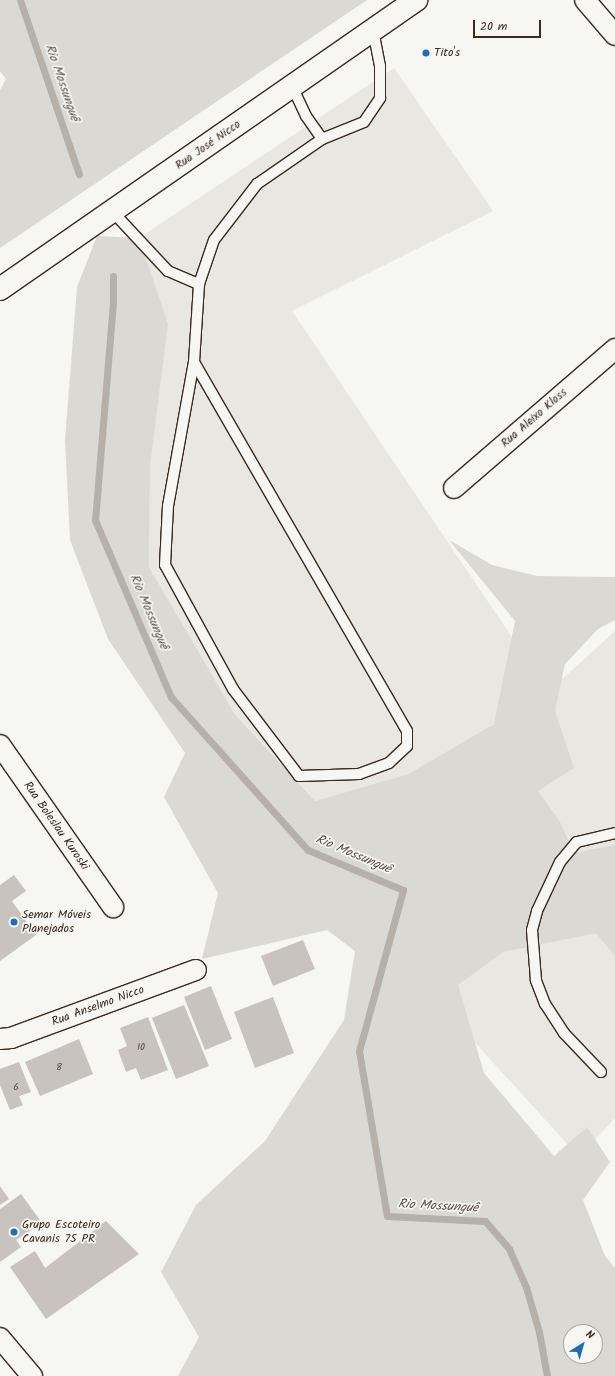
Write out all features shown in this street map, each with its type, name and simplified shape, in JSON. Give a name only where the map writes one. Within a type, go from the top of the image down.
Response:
[{"type":"street","name":"Rua José Nicco","points":[[0,289],[416,0]]},
{"type":"street","points":[[585,0],[615,35]]},
{"type":"street","name":"Rua Aleixo Kloss","points":[[454,488],[615,349]]},
{"type":"street","name":"Rua Boleslau Kuroski","points":[[0,745],[113,907]]},
{"type":"street","name":"Rua Anselmo Nicco","points":[[0,1039],[11,1038],[196,970]]},
{"type":"street","points":[[0,1338],[32,1376]]},
{"type":"lane","points":[[194,362],[408,730],[407,746],[389,763],[359,774],[299,776],[233,689],[165,565],[168,506],[194,362],[199,284],[214,240],[257,184],[322,139],[364,122],[380,98],[380,66],[373,30]]},
{"type":"lane","points":[[292,86],[306,116],[322,139]]},
{"type":"lane","points":[[112,211],[168,271],[199,284]]},
{"type":"lane","points":[[601,1072],[564,1034],[545,1004],[536,980],[532,930],[537,911],[560,862],[577,842],[608,833],[615,833]]},
{"type":"shaded area","points":[[0,0],[367,0],[0,248],[0,90],[6,79],[0,71]]},
{"type":"shaded area","points":[[394,68],[493,211],[292,311],[530,664],[494,724],[408,774],[315,801],[231,709],[149,567],[150,465],[139,238]]},
{"type":"shaded area","points":[[97,236],[139,238],[168,324],[150,465],[149,567],[234,713],[315,801],[408,774],[494,724],[515,621],[449,540],[492,565],[537,576],[615,577],[615,620],[598,629],[565,664],[555,711],[574,768],[538,791],[560,822],[574,853],[615,845],[615,956],[596,933],[503,952],[458,985],[484,1073],[554,1156],[587,1127],[610,1162],[583,1200],[605,1256],[615,1268],[615,1376],[178,1376],[199,1337],[161,1272],[196,1205],[265,1141],[344,1020],[355,951],[327,930],[202,959],[218,893],[164,797],[185,753],[108,639],[70,540],[65,440],[77,287]]},
{"type":"shaded area","points":[[615,631],[615,1118],[579,1157],[334,887]]},
{"type":"building","name":"Semar Móveis Planejados","points":[[14,875],[26,891],[12,901],[36,935],[0,961],[0,885]]},
{"type":"building","points":[[303,940],[315,969],[273,986],[261,956]]},
{"type":"building","points":[[211,986],[232,1039],[205,1050],[184,997]]},
{"type":"building","points":[[273,997],[294,1053],[255,1068],[234,1012]]},
{"type":"building","points":[[184,1005],[209,1066],[176,1079],[152,1018]]},
{"type":"building","points":[[148,1017],[168,1070],[141,1080],[136,1068],[126,1072],[118,1050],[127,1046],[120,1028]]},
{"type":"building","points":[[79,1039],[93,1074],[40,1096],[25,1062]]},
{"type":"building","points":[[19,1062],[31,1092],[19,1096],[23,1105],[10,1110],[0,1085],[0,1069]]},
{"type":"building","points":[[0,1186],[9,1199],[0,1205]]},
{"type":"building","name":"Grupo Escoteiro Cavanis 75 PR","points":[[21,1194],[42,1223],[16,1240],[21,1247],[0,1262],[0,1209]]},
{"type":"building","points":[[106,1221],[139,1254],[46,1319],[10,1267],[35,1251],[45,1268]]},
{"type":"waterway","name":"Rio Mossunguê","points":[[20,0],[79,174]]},
{"type":"waterway","name":"Rio Mossunguê","points":[[113,276],[113,302],[95,520],[171,697],[308,850],[403,890],[359,1051],[387,1216],[485,1221],[509,1249],[526,1287],[539,1332],[547,1376]]},
{"type":"place","name":"Tito's","points":[[426,53]]},
{"type":"place","name":"Semar Móveis Planejados","points":[[14,922]]},
{"type":"place","name":"Grupo Escoteiro Cavanis 75 PR","points":[[14,1232]]}]
